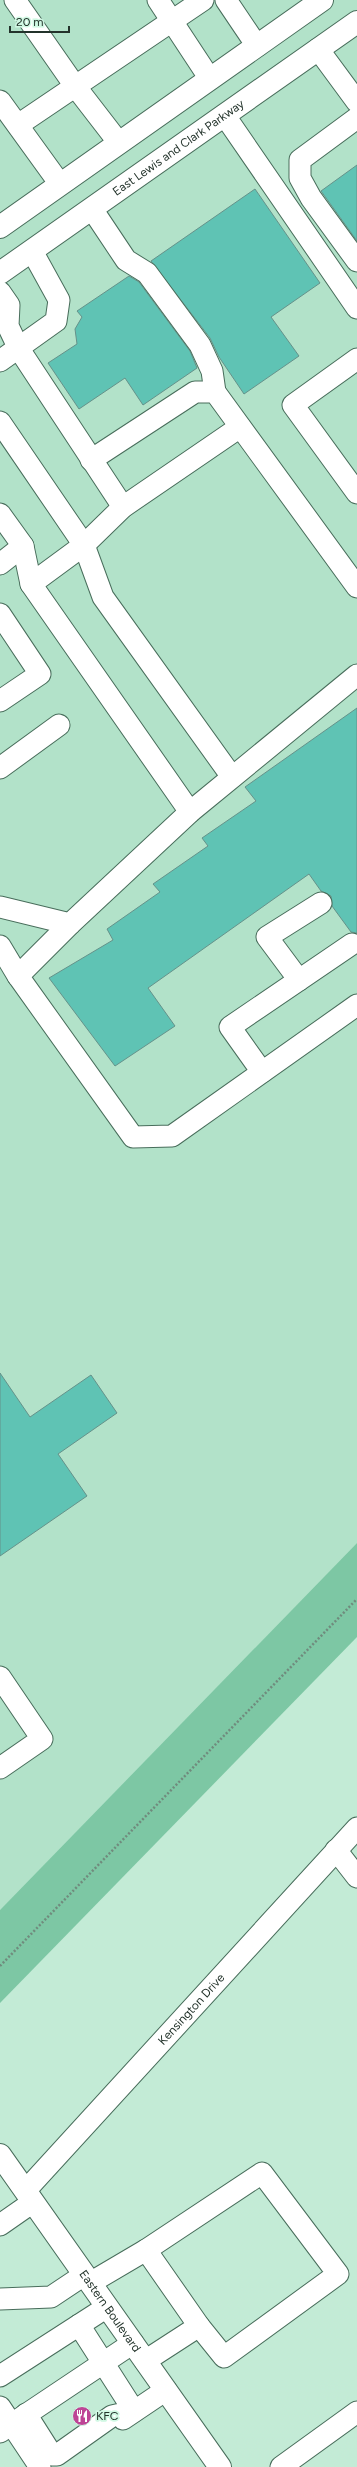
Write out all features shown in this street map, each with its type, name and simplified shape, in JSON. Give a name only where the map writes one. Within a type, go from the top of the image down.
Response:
[{"type":"main road","points":[[0,226],[322,0]]},
{"type":"main road","name":"East Lewis and Clark Parkway","points":[[0,273],[357,22]]},
{"type":"main road","name":"Eastern Boulevard","points":[[1,2158],[30,2196],[220,2467]]},
{"type":"street","points":[[15,0],[75,86],[119,143]]},
{"type":"street","points":[[158,0],[210,78]]},
{"type":"street","points":[[18,126],[203,0]]},
{"type":"street","points":[[226,0],[257,46]]},
{"type":"street","points":[[318,49],[357,102]]},
{"type":"street","points":[[0,101],[60,184]]},
{"type":"street","points":[[225,116],[357,308]]},
{"type":"street","points":[[357,118],[300,160],[300,178],[311,198],[357,261]]},
{"type":"street","points":[[92,209],[126,260],[147,273],[200,345],[212,371],[215,392],[357,586]]},
{"type":"street","points":[[0,361],[20,349],[56,321],[58,300],[32,251]]},
{"type":"street","points":[[0,292],[9,305],[8,326],[20,349],[123,507]]},
{"type":"street","points":[[0,341],[20,349]]},
{"type":"street","points":[[357,359],[293,405],[357,493]]},
{"type":"street","points":[[91,460],[195,392],[215,392]]},
{"type":"street","points":[[0,422],[84,545],[103,597],[232,777]]},
{"type":"street","points":[[31,584],[84,545],[123,507],[240,428]]},
{"type":"street","points":[[0,514],[23,546],[31,584],[190,812]]},
{"type":"street","points":[[0,564],[23,546]]},
{"type":"street","points":[[0,701],[40,674],[3,623]]},
{"type":"street","points":[[18,976],[70,924],[190,812],[357,675]]},
{"type":"street","points":[[0,768],[59,724]]},
{"type":"street","points":[[298,980],[267,937],[321,903]]},
{"type":"street","points":[[0,907],[70,924]]},
{"type":"street","points":[[262,1072],[230,1026],[352,944]]},
{"type":"street","points":[[0,946],[18,976],[133,1138],[172,1136],[357,1005]]},
{"type":"street","points":[[0,1677],[42,1740],[0,1768]]},
{"type":"street","name":"Kensington Drive","points":[[0,2225],[30,2196],[357,1828]]},
{"type":"street","points":[[336,1850],[357,1876]]},
{"type":"street","points":[[0,2299],[51,2297],[146,2250],[262,2173],[338,2274],[224,2357],[199,2326],[146,2250]]},
{"type":"street","points":[[0,2376],[107,2307]]},
{"type":"street","points":[[79,2325],[134,2411]]},
{"type":"street","points":[[13,2423],[104,2364],[139,2352],[199,2326]]},
{"type":"street","points":[[48,2467],[166,2390]]},
{"type":"street","points":[[0,2407],[13,2423],[40,2467]]},
{"type":"street","points":[[13,2423],[52,2455],[57,2455],[112,2416],[134,2411]]},
{"type":"street","points":[[281,2467],[357,2412]]},
{"type":"path","points":[[0,1966],[357,1599]]},
{"type":"shaded area","points":[[0,0],[357,0],[357,1543],[0,1910]]},
{"type":"shaded area","points":[[357,1543],[357,1637],[0,2003],[0,1910]]},
{"type":"building","points":[[357,165],[357,241],[321,191]]},
{"type":"building","points":[[255,189],[320,283],[271,317],[299,356],[244,394],[219,357],[210,338],[151,261]]},
{"type":"building","points":[[129,276],[139,282],[190,351],[197,368],[143,405],[125,378],[79,409],[48,363],[77,344],[75,329],[82,317],[77,311]]},
{"type":"building","points":[[357,708],[357,933],[351,932],[332,906],[331,896],[321,891],[309,874],[148,988],[175,1026],[115,1066],[49,978],[113,940],[107,929],[160,892],[153,884],[208,846],[202,838],[256,801],[245,787]]},
{"type":"building","points":[[0,1373],[30,1417],[91,1375],[117,1413],[58,1454],[87,1496],[0,1556]]},
{"type":"place","name":"KFC","points":[[82,2416]]}]
